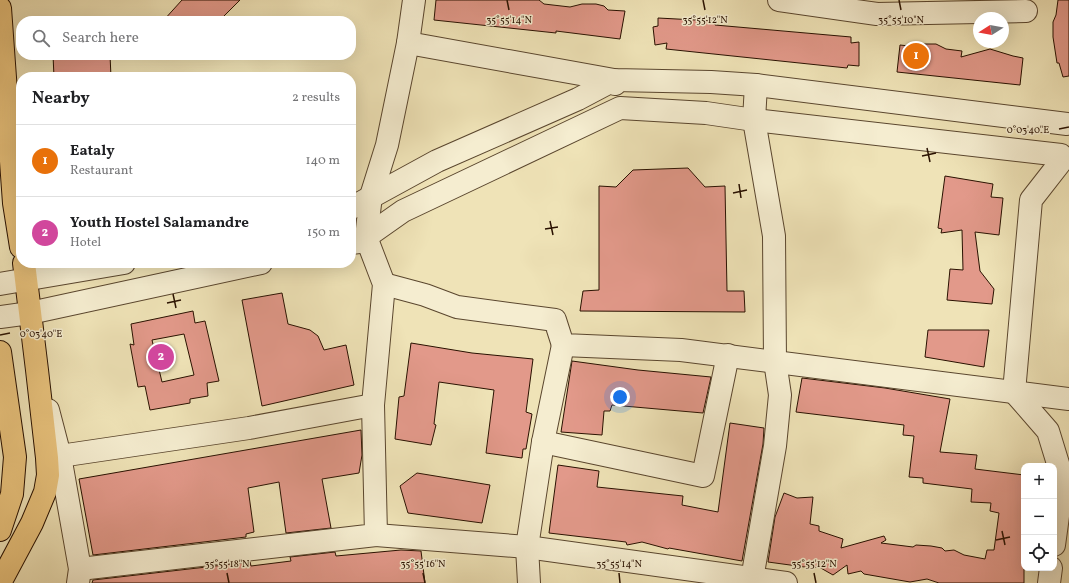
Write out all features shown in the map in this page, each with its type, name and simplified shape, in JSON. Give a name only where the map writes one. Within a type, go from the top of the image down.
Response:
[{"type":"main road","points":[[0,8],[16,216]]},
{"type":"main road","points":[[0,583],[32,523],[45,492],[48,475],[25,272]]},
{"type":"main road","points":[[0,352],[15,457],[12,494],[0,530]]},
{"type":"street","points":[[376,535],[373,405],[384,284],[358,240],[387,145],[408,43],[414,0]]},
{"type":"street","points":[[779,0],[878,7],[1026,10]]},
{"type":"street","points":[[408,43],[614,80],[711,82],[756,85],[1068,123],[1061,139],[1064,162],[1031,200],[1014,392],[1048,431],[1063,480],[1056,535]]},
{"type":"street","points":[[614,80],[620,108]]},
{"type":"street","points":[[356,205],[437,161],[578,99],[614,80]]},
{"type":"street","points":[[752,579],[775,446],[780,395],[775,361],[774,236],[754,120],[756,85]]},
{"type":"street","points":[[358,240],[403,211],[620,108],[706,113],[1064,162]]},
{"type":"street","points":[[0,284],[25,272],[69,268]]},
{"type":"street","points":[[0,317],[30,313],[238,268]]},
{"type":"street","points":[[384,284],[425,295],[457,307],[555,320],[563,345],[543,442],[527,547],[530,583]]},
{"type":"street","points":[[563,345],[681,350],[728,355],[1069,399]]},
{"type":"street","points":[[543,442],[703,476],[728,355]]},
{"type":"street","points":[[37,370],[60,456],[79,576],[376,535],[527,547],[782,583]]},
{"type":"street","points":[[60,456],[249,428],[373,405]]},
{"type":"street","points":[[1049,583],[1051,571]]},
{"type":"street","points":[[719,583],[752,579]]},
{"type":"building","points":[[182,0],[240,0],[224,16],[168,16]]},
{"type":"building","points":[[436,0],[539,0],[544,4],[570,7],[582,4],[596,4],[604,6],[608,10],[625,11],[620,39],[556,31],[556,33],[434,20]]},
{"type":"building","points":[[1058,0],[1069,0],[1069,76],[1063,77],[1059,63],[1057,63],[1053,37],[1053,22],[1056,15]]},
{"type":"building","points":[[658,18],[715,21],[715,25],[851,37],[851,43],[859,42],[859,66],[848,65],[847,68],[666,49],[667,43],[655,45],[653,27],[658,26]]},
{"type":"building","points":[[912,44],[936,44],[946,49],[962,51],[961,57],[990,49],[1023,58],[1020,85],[897,72],[900,45],[909,46]]},
{"type":"building","points":[[53,60],[110,60],[111,72],[54,72]]},
{"type":"building","points":[[688,168],[705,187],[725,186],[727,291],[744,291],[745,312],[580,311],[583,291],[599,290],[599,186],[616,187],[633,170]]},
{"type":"building","points":[[945,176],[993,184],[991,197],[1003,198],[999,235],[975,232],[980,271],[994,289],[992,304],[947,300],[950,269],[963,270],[962,230],[941,233],[942,229],[938,228]]},
{"type":"building","points":[[282,293],[288,324],[310,330],[318,336],[324,350],[346,345],[354,385],[262,406],[242,300]]},
{"type":"building","points":[[193,311],[195,323],[205,321],[219,381],[207,383],[208,396],[190,399],[190,403],[150,410],[145,386],[138,387],[130,344],[134,345],[131,324]],"holes":[[[184,334],[194,375],[162,382],[152,340]]]},
{"type":"building","points":[[928,330],[989,330],[984,367],[925,357]]},
{"type":"building","points":[[411,343],[472,353],[533,359],[526,412],[532,414],[526,449],[523,449],[522,458],[486,453],[494,390],[439,382],[434,424],[436,425],[431,445],[395,439],[399,397],[404,396]]},
{"type":"building","points":[[572,361],[638,370],[711,377],[703,413],[612,405],[610,411],[604,411],[602,435],[561,432]]},
{"type":"building","points":[[802,378],[885,388],[950,399],[940,452],[977,455],[975,469],[1021,475],[1021,571],[1024,571],[1024,583],[939,583],[927,579],[910,582],[864,574],[861,571],[848,574],[847,565],[833,575],[819,567],[812,568],[768,562],[775,517],[784,493],[797,498],[813,497],[810,524],[819,526],[819,531],[843,539],[841,548],[884,536],[886,540],[881,543],[913,547],[916,545],[931,546],[942,548],[945,551],[954,550],[964,555],[985,559],[987,550],[994,550],[999,513],[990,511],[991,503],[971,502],[972,489],[923,483],[923,478],[909,477],[914,436],[903,435],[904,425],[796,412]]},
{"type":"building","points":[[730,423],[764,428],[763,444],[742,561],[668,549],[642,542],[627,545],[626,542],[549,533],[558,465],[599,471],[597,487],[683,496],[682,505],[718,512]]},
{"type":"building","points":[[361,430],[362,455],[359,473],[322,479],[331,528],[286,533],[279,482],[248,488],[254,532],[246,534],[246,537],[93,555],[79,479]]},
{"type":"building","points":[[417,473],[490,485],[482,523],[408,513],[400,486]]},
{"type":"building","points":[[401,550],[421,551],[425,583],[92,583],[93,580],[250,562],[251,566],[291,561],[290,557],[335,552],[336,556]]},
{"type":"place","name":"Eataly","points":[[916,56]]},
{"type":"place","name":"Youth Hostel Salamandre","points":[[161,357]]}]
